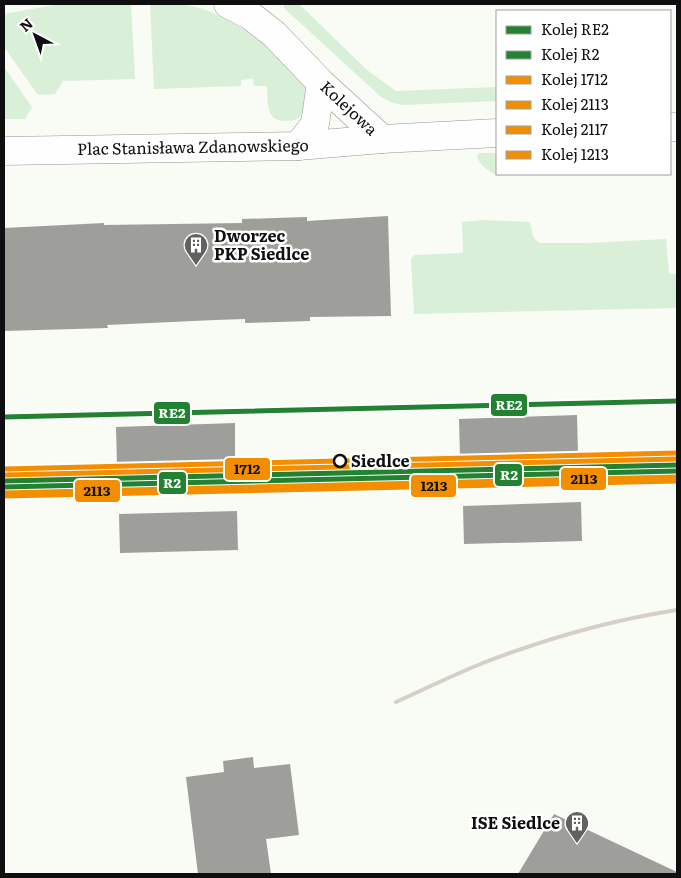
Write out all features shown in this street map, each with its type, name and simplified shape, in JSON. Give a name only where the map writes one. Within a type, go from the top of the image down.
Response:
[{"type":"street","name":"Kolejowa","points":[[228,4],[251,16],[274,34],[321,83],[382,139],[496,133]]},
{"type":"street","points":[[298,146],[315,124],[321,83]]},
{"type":"street","name":"Plac Stanisława Zdanowskiego","points":[[4,151],[298,146],[382,139]]},
{"type":"green space","points":[[59,4],[131,4],[135,79],[63,81],[55,94],[38,95],[4,47],[4,14]]},
{"type":"green space","points":[[150,4],[178,4],[206,10],[255,36],[286,63],[304,84],[307,91],[307,99],[303,114],[295,120],[288,121],[274,118],[269,109],[267,86],[254,86],[253,79],[241,80],[241,86],[154,89]]},
{"type":"green space","points":[[286,4],[299,4],[367,70],[396,91],[496,87],[496,101],[402,105],[393,103],[381,97],[283,7]]},
{"type":"green space","points":[[4,67],[32,107],[25,119],[4,119]]},
{"type":"green space","points":[[479,153],[496,153],[496,175],[486,169],[477,156]]},
{"type":"green space","points":[[484,220],[529,222],[535,239],[541,243],[589,243],[666,239],[669,274],[677,274],[677,308],[414,314],[411,258],[414,255],[463,253],[462,222]]},
{"type":"building","name":"Dworzec PKP Siedlce","points":[[388,216],[391,316],[310,317],[310,321],[245,323],[245,319],[215,320],[107,325],[108,328],[4,331],[4,228],[104,223],[104,225],[242,223],[242,219],[307,217],[307,221]]},
{"type":"building","points":[[577,415],[578,454],[460,457],[459,419]]},
{"type":"building","points":[[235,423],[235,462],[117,465],[116,427]]},
{"type":"building","points":[[581,502],[582,541],[464,544],[463,506]]},
{"type":"building","points":[[237,511],[238,550],[120,553],[119,514]]},
{"type":"building","points":[[253,757],[254,768],[290,764],[299,835],[266,839],[271,874],[198,874],[186,777],[224,772],[223,761]]},
{"type":"building","name":"ISE Siedlce","points":[[554,814],[677,872],[677,874],[518,874]]},
{"type":"railway","points":[[396,702],[472,668],[530,646],[603,625],[677,610]]},
{"type":"rail line","name":"RE2","points":[[4,417],[677,401]]},
{"type":"rail line","name":"2117","points":[[4,469],[677,453]]},
{"type":"rail line","name":"1712","points":[[4,475],[677,459]]},
{"type":"rail line","name":"RE2","points":[[4,481],[677,465]]},
{"type":"rail line","name":"R2","points":[[4,487],[677,471]]},
{"type":"rail line","name":"2113","points":[[4,493],[677,477]]},
{"type":"rail line","name":"1213","points":[[4,496],[677,481]]},
{"type":"place","name":"Dworzec PKP Siedlce","points":[[196,266]]},
{"type":"place","name":"Siedlce","points":[[340,461]]},
{"type":"place","name":"ISE Siedlce","points":[[577,844]]}]
